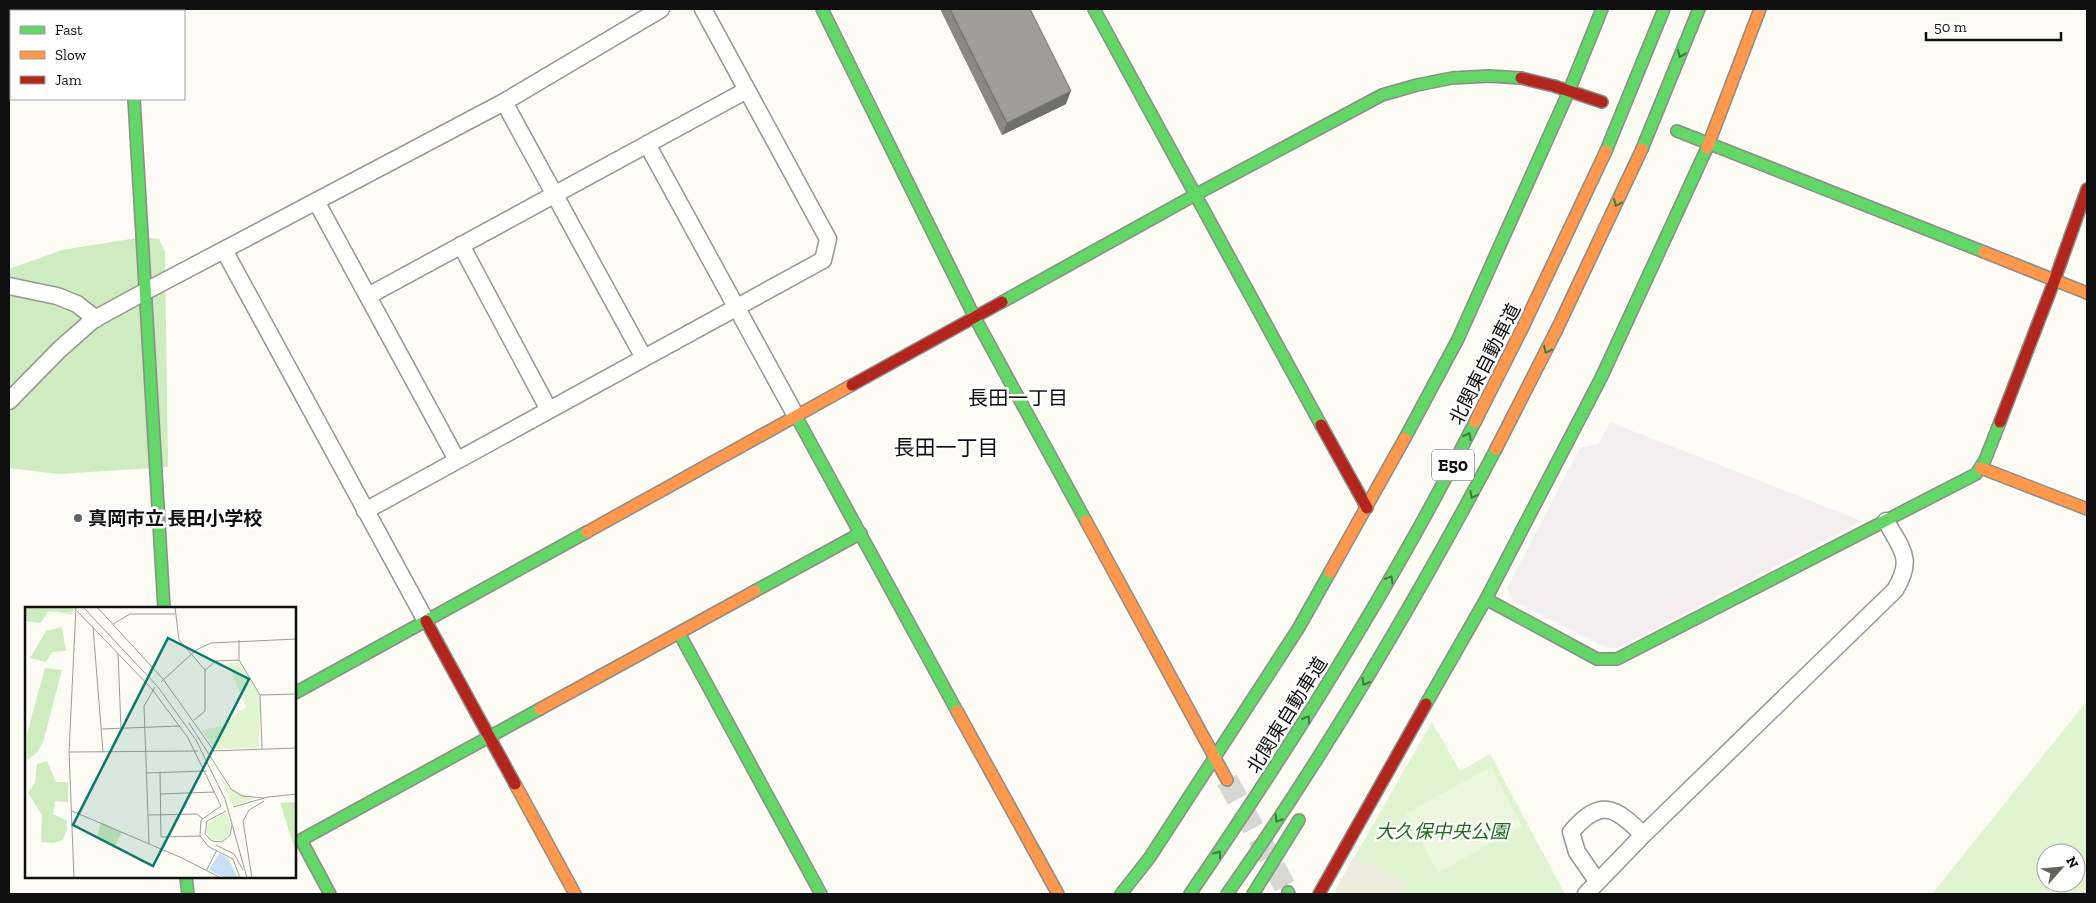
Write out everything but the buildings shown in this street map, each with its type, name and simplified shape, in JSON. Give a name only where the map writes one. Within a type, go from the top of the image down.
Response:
[{"type":"main road","points":[[822,9],[975,318],[1227,780]]},
{"type":"main road","points":[[1094,9],[1367,508]]},
{"type":"main road","points":[[1121,894],[1150,857],[1298,629],[1367,508],[1458,339],[1569,91],[1602,9]]},
{"type":"main road","name":"北関東自動車道","points":[[1190,894],[1239,824],[1311,712],[1410,546],[1544,287],[1616,129],[1664,9]]},
{"type":"main road","name":"E50","points":[[1227,894],[1260,848],[1342,721],[1434,564],[1502,440],[1647,139],[1698,9]]},
{"type":"main road","points":[[1319,894],[1486,598],[1602,376],[1709,143],[1760,9]]},
{"type":"main road","points":[[296,692],[1196,195],[1382,95],[1414,84],[1482,76],[1524,79],[1602,102]]},
{"type":"main road","points":[[134,100],[164,607]]},
{"type":"main road","points":[[1677,131],[2087,293]]},
{"type":"main road","points":[[1486,598],[1597,658],[1617,659],[1976,474],[1981,468],[2055,279],[2087,188]]},
{"type":"main road","points":[[796,416],[1058,894]]},
{"type":"main road","points":[[1981,468],[2087,509]]},
{"type":"main road","points":[[330,894],[301,840],[861,533]]},
{"type":"main road","points":[[1370,695],[1434,564]]},
{"type":"main road","points":[[426,621],[575,894]]},
{"type":"main road","points":[[679,634],[821,894]]},
{"type":"main road","points":[[1254,894],[1303,814]]},
{"type":"main road","points":[[186,878],[188,894]]},
{"type":"street","points":[[9,401],[60,349],[96,319],[504,102],[661,9]]},
{"type":"street","points":[[365,511],[823,260],[828,239],[703,9]]},
{"type":"street","points":[[368,296],[747,90]]},
{"type":"street","points":[[504,102],[644,358]]},
{"type":"street","points":[[647,144],[796,416]]},
{"type":"street","points":[[316,201],[457,460]]},
{"type":"street","points":[[461,245],[549,410]]},
{"type":"street","points":[[224,250],[426,621]]},
{"type":"street","points":[[9,286],[57,296],[77,304],[96,319]]},
{"type":"street","points":[[1586,894],[1643,835],[1895,590],[1904,575],[1906,560],[1886,521]]},
{"type":"street","points":[[1597,882],[1577,852],[1571,832],[1582,820],[1599,809],[1614,811],[1643,835]]},
{"type":"shaded area","points":[[1610,422],[1862,521],[1618,648],[1607,648],[1513,601],[1507,588],[1580,448],[1598,444]]},
{"type":"shaded area","points":[[1354,857],[1408,883],[1403,894],[1333,894]]},
{"type":"green space","points":[[143,237],[159,239],[165,252],[168,467],[58,474],[9,468],[9,269],[62,250]]},
{"type":"green space","points":[[2087,701],[2087,894],[1932,894]]},
{"type":"green space","name":"大久保中央公園","points":[[1432,722],[1460,771],[1490,754],[1565,894],[1333,894]]},
{"type":"green space","points":[[1491,767],[1522,826],[1438,873],[1406,813]]},
{"type":"tunnel","points":[[1227,780],[1288,892]]},
{"type":"traffic: fast","points":[[822,9],[975,318],[1086,521]]},
{"type":"traffic: fast","points":[[1094,9],[1321,425]]},
{"type":"traffic: fast","points":[[1405,438],[1458,339],[1569,91],[1602,9]]},
{"type":"traffic: fast","points":[[1606,151],[1664,9]]},
{"type":"traffic: fast","points":[[1642,149],[1699,9]]},
{"type":"traffic: fast","points":[[1002,302],[1195,195],[1382,95],[1452,78],[1489,76],[1521,78]]},
{"type":"traffic: fast","points":[[134,100],[164,607]]},
{"type":"traffic: fast","points":[[1677,131],[1984,252]]},
{"type":"traffic: fast","points":[[1426,704],[1486,599],[1602,376],[1707,148]]},
{"type":"traffic: fast","points":[[796,416],[957,711]]},
{"type":"traffic: fast","points":[[1190,894],[1267,779],[1376,603],[1410,544],[1475,422]]},
{"type":"traffic: fast","points":[[1486,599],[1597,659],[1617,659],[1976,474],[1985,460],[2000,422]]},
{"type":"traffic: fast","points":[[1227,894],[1300,786],[1369,676],[1434,563],[1496,449]]},
{"type":"traffic: fast","points":[[296,692],[587,532]]},
{"type":"traffic: fast","points":[[755,591],[861,533]]},
{"type":"traffic: fast","points":[[1121,894],[1150,857],[1298,629],[1330,572]]},
{"type":"traffic: fast","points":[[679,633],[821,894]]},
{"type":"traffic: fast","points":[[330,894],[301,840],[540,709]]},
{"type":"traffic: fast","points":[[1253,894],[1299,820]]},
{"type":"traffic: fast","points":[[186,878],[188,894]]},
{"type":"traffic: slow","points":[[1707,148],[1760,9]]},
{"type":"traffic: slow","points":[[1496,449],[1558,327],[1642,149]]},
{"type":"traffic: slow","points":[[1475,422],[1522,329],[1606,151]]},
{"type":"traffic: slow","points":[[1984,252],[2087,293]]},
{"type":"traffic: slow","points":[[587,532],[852,385]]},
{"type":"traffic: slow","points":[[1330,572],[1405,438]]},
{"type":"traffic: slow","points":[[1981,468],[2087,509]]},
{"type":"traffic: slow","points":[[1086,521],[1227,780]]},
{"type":"traffic: slow","points":[[540,709],[755,591]]},
{"type":"traffic: slow","points":[[957,711],[1058,894]]},
{"type":"traffic: slow","points":[[515,784],[575,894]]},
{"type":"traffic: jam","points":[[1521,78],[1554,86],[1602,102]]},
{"type":"traffic: jam","points":[[2000,422],[2055,279],[2087,189]]},
{"type":"traffic: jam","points":[[852,385],[1002,302]]},
{"type":"traffic: jam","points":[[1321,425],[1367,508]]},
{"type":"traffic: jam","points":[[426,621],[515,784]]},
{"type":"traffic: jam","points":[[1319,894],[1426,704]]},
{"type":"place","name":"真岡市立 長田小学校","points":[[78,518]]},
{"type":"district","name":"長田一丁目","points":[[1018,398]]},
{"type":"district","name":"長田一丁目","points":[[946,447]]}]
